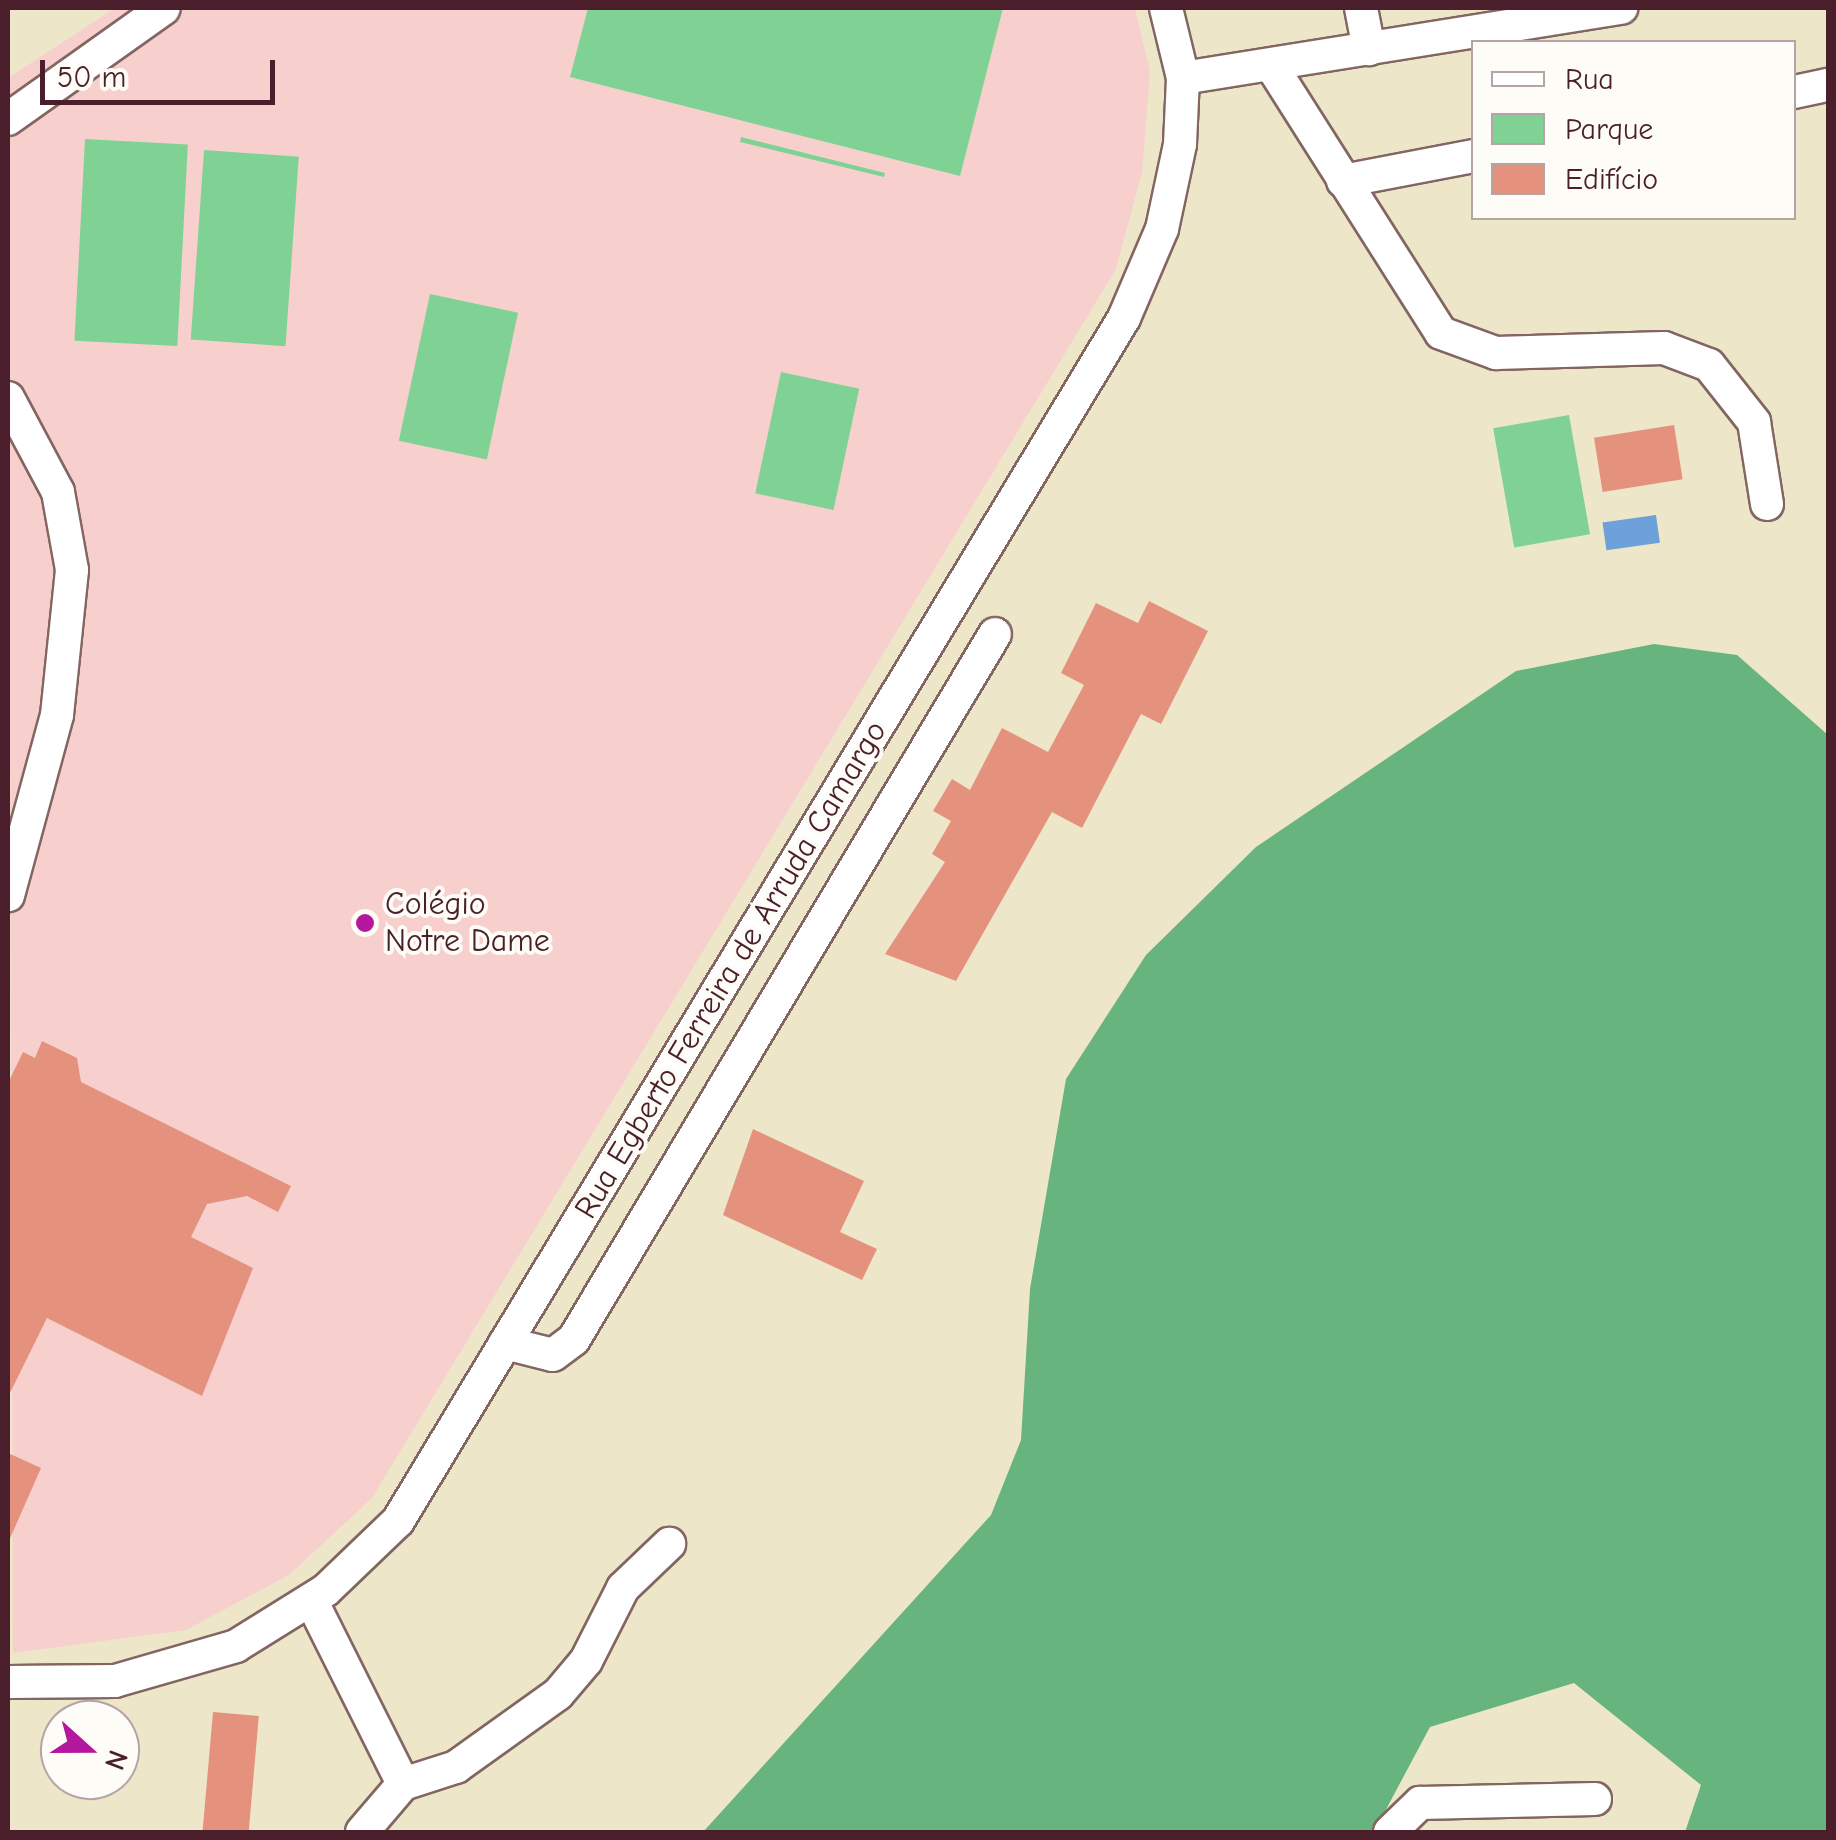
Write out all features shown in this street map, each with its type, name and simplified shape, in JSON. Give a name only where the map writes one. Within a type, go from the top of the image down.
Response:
[{"type":"street","points":[[8,118],[164,8]]},
{"type":"street","name":"Rua Egberto Ferreira de Arruda Camargo","points":[[8,1682],[174,1670],[236,1646],[311,1600],[398,1521],[1124,318],[1162,228],[1183,78],[1166,8]]},
{"type":"street","points":[[1361,8],[1369,49]]},
{"type":"street","points":[[1183,78],[1621,8]]},
{"type":"street","points":[[1271,65],[1428,317],[1457,344],[1496,353],[1664,348],[1709,365],[1754,422],[1767,504]]},
{"type":"street","points":[[1796,92],[1828,85]]},
{"type":"street","points":[[1344,182],[1471,157]]},
{"type":"street","points":[[8,398],[58,492],[72,570],[57,715],[8,896]]},
{"type":"street","points":[[505,1344],[553,1355],[574,1339],[995,634]]},
{"type":"street","points":[[362,1832],[402,1784],[456,1768],[558,1694],[586,1661],[623,1588],[669,1544]]},
{"type":"street","points":[[311,1600],[402,1784]]},
{"type":"street","points":[[1390,1832],[1420,1803],[1595,1798]]},
{"type":"shaded area","name":"Colégio Notre Dame","points":[[115,8],[1135,8],[1150,72],[1142,172],[1116,269],[372,1498],[289,1575],[186,1630],[13,1653],[8,78]]},
{"type":"green space","points":[[588,8],[1003,8],[960,176],[570,77]]},
{"type":"green space","points":[[741,137],[885,173],[884,177],[740,142]]},
{"type":"green space","points":[[85,139],[188,144],[177,346],[74,341]]},
{"type":"green space","points":[[204,150],[299,157],[286,346],[191,340]]},
{"type":"green space","points":[[430,294],[518,313],[487,459],[399,441]]},
{"type":"green space","points":[[781,372],[859,389],[833,510],[755,493]]},
{"type":"green space","points":[[1569,415],[1590,534],[1514,548],[1493,428]]},
{"type":"green space","points":[[1654,644],[1737,655],[1828,735],[1828,1832],[1685,1832],[1701,1785],[1574,1683],[1430,1727],[1374,1832],[703,1832],[991,1515],[1021,1440],[1030,1289],[1066,1079],[1146,955],[1256,847],[1516,671]]},
{"type":"water","points":[[1656,515],[1660,543],[1606,550],[1603,523]]},
{"type":"building","points":[[1674,425],[1683,479],[1603,492],[1594,438]]},
{"type":"building","points":[[1149,601],[1208,631],[1161,724],[1141,714],[1082,828],[1052,812],[956,981],[885,954],[945,862],[932,854],[951,821],[933,811],[952,779],[970,790],[1002,728],[1048,752],[1084,685],[1061,673],[1096,603],[1138,623]]},
{"type":"building","points":[[42,1041],[77,1058],[81,1082],[291,1186],[278,1212],[247,1196],[207,1204],[191,1237],[253,1268],[202,1396],[47,1318],[8,1397],[8,1083],[23,1052],[35,1058]]},
{"type":"building","points":[[753,1129],[864,1181],[840,1232],[877,1249],[862,1280],[723,1215]]},
{"type":"building","points":[[8,1453],[41,1468],[8,1543]]},
{"type":"building","points":[[213,1712],[259,1716],[249,1832],[203,1832]]},
{"type":"place","name":"Colégio Notre Dame","points":[[365,923]]}]
